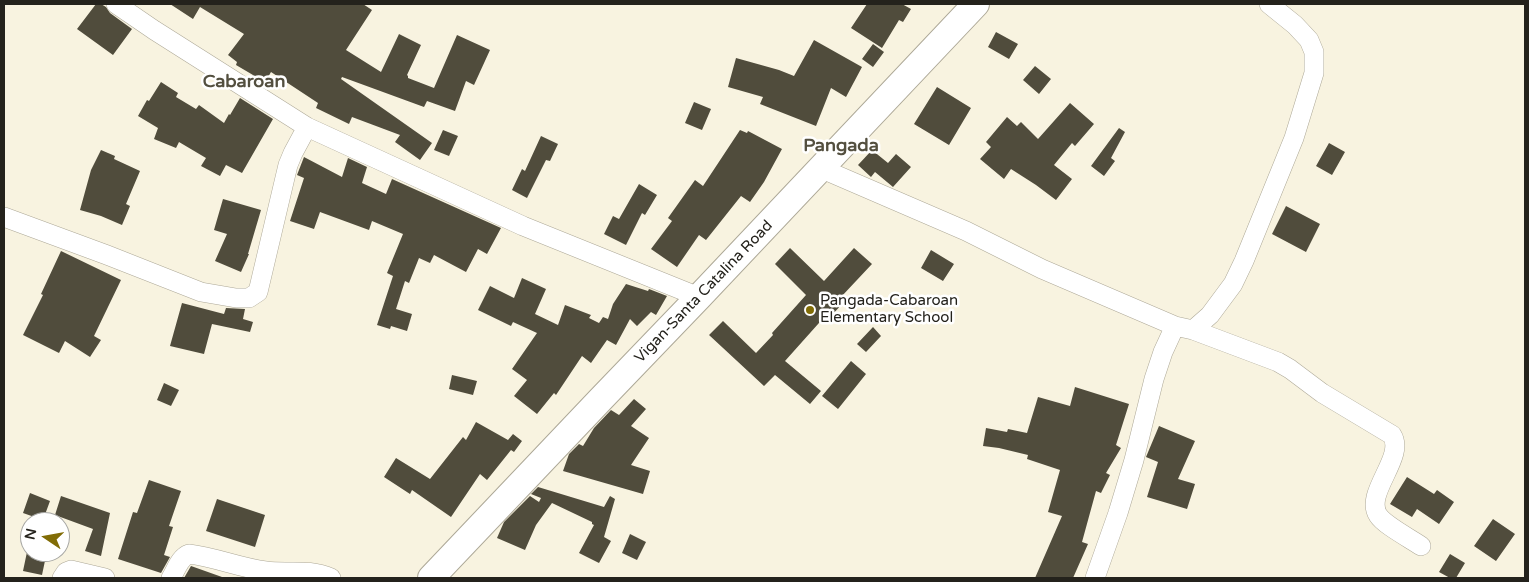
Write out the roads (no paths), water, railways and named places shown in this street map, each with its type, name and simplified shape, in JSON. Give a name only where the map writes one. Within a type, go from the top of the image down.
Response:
[{"type":"main road","name":"Vigan-Santa Catalina Road","points":[[430,578],[699,298],[976,4]]},
{"type":"street","points":[[116,4],[307,127],[523,226],[699,298]]},
{"type":"street","points":[[1095,578],[1129,478],[1154,379],[1163,352],[1184,328],[1210,315],[1233,284],[1294,138],[1314,72],[1314,52],[1309,40],[1295,25],[1268,4]]},
{"type":"street","points":[[4,216],[201,292],[236,298],[249,298],[258,292],[292,152],[307,127]]},
{"type":"street","points":[[820,168],[966,231],[1042,269],[1184,328],[1278,362],[1290,369],[1322,393],[1392,434],[1395,442],[1394,453],[1376,499],[1375,509],[1381,519],[1421,546]]},
{"type":"street","points":[[171,578],[182,558],[186,554],[190,554],[264,571],[299,571],[331,578]]},
{"type":"street","points":[[62,578],[66,572],[71,570],[105,578]]},
{"type":"place","name":"Pangada-Cabaroan Elementary School","points":[[810,310]]},
{"type":"district","name":"Cabaroan","points":[[244,82]]},
{"type":"district","name":"Pangada","points":[[841,146]]}]
